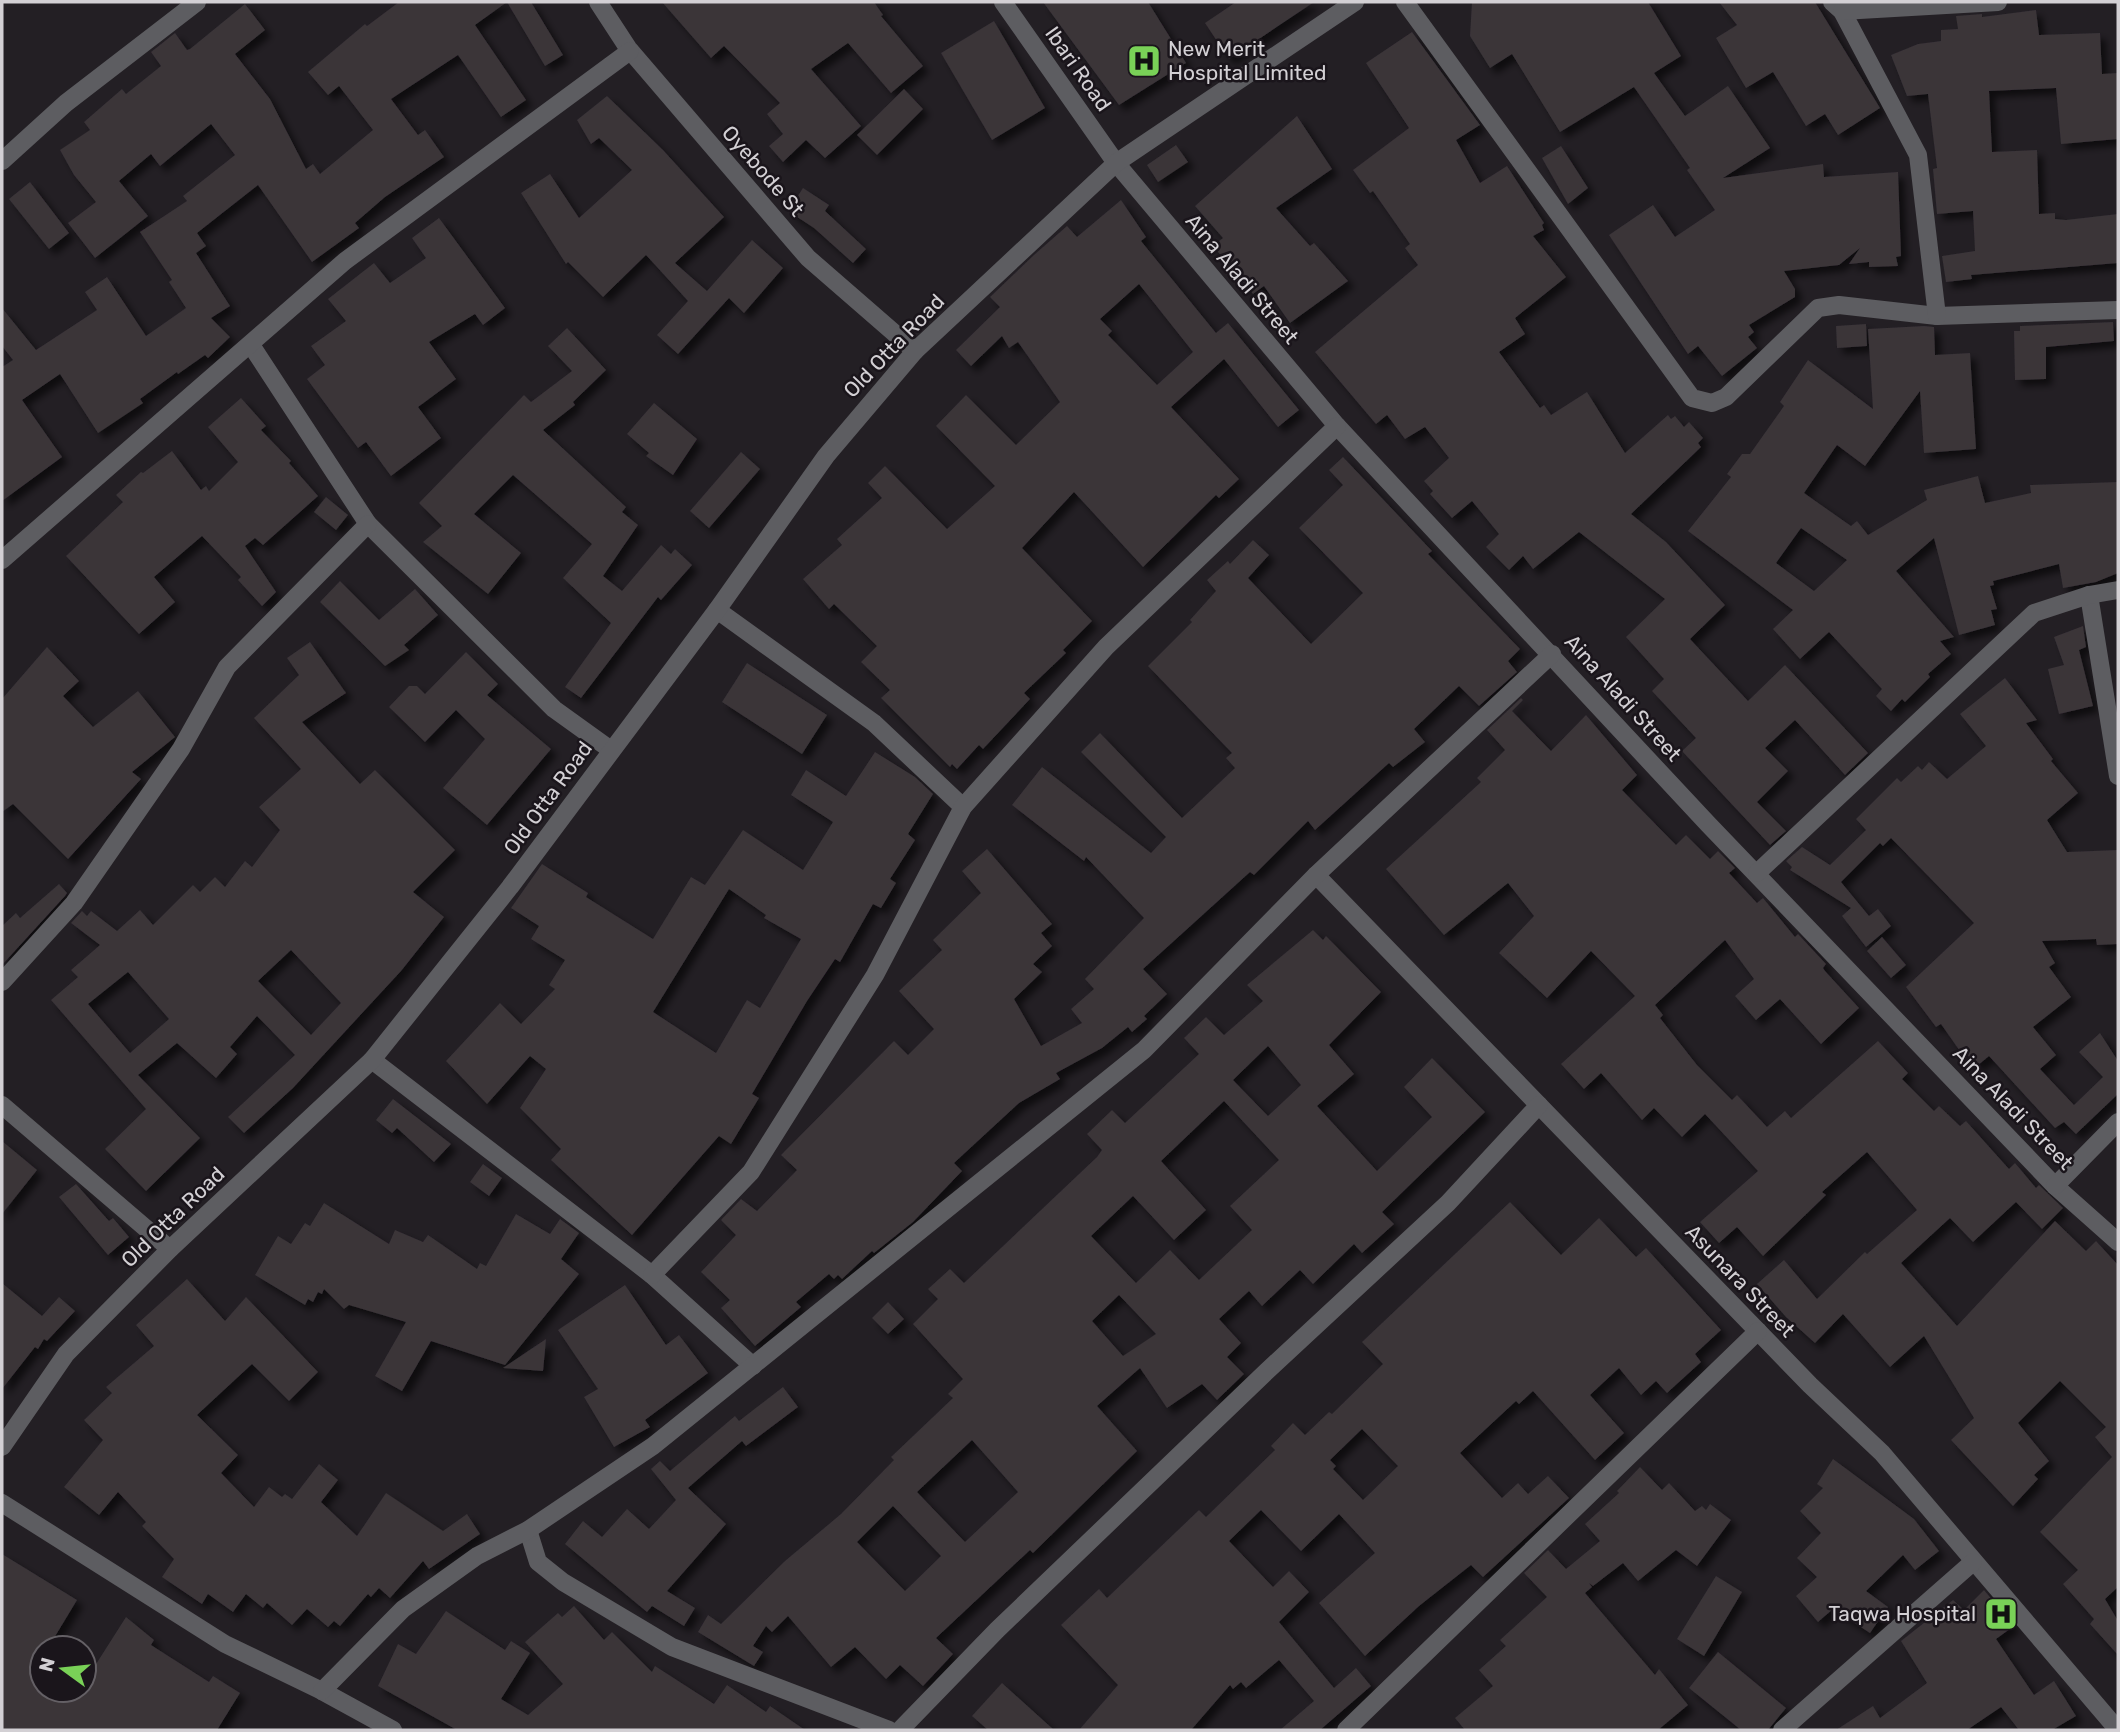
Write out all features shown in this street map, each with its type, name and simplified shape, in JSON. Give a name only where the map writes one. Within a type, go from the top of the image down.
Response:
[{"type":"street","points":[[2,161],[65,103],[197,2]]},
{"type":"street","name":"Oyebode St","points":[[598,2],[630,51],[808,258],[915,351]]},
{"type":"street","name":"Ibari Road","points":[[1003,2],[1116,163]]},
{"type":"street","name":"Old Otta Road","points":[[2,1447],[66,1354],[170,1249],[372,1060],[510,887],[717,610],[826,456],[915,351],[1116,163],[1354,2]]},
{"type":"street","points":[[1405,2],[1692,398],[1712,402],[1726,397],[1818,308],[1839,304],[1937,316],[2118,310]]},
{"type":"street","points":[[1937,316],[1918,155],[1837,6],[1998,2]]},
{"type":"street","points":[[2,560],[345,261],[630,51]]},
{"type":"street","name":"Aina Aladi Street","points":[[1116,163],[1337,426],[1552,654],[1707,824],[2055,1186],[2118,1242]]},
{"type":"street","points":[[251,345],[368,524],[554,709],[611,750]]},
{"type":"street","points":[[652,1275],[751,1172],[875,975],[962,807],[1106,647],[1337,426]]},
{"type":"street","points":[[2,982],[74,903],[181,749],[227,667],[368,524]]},
{"type":"street","points":[[1757,873],[2034,613],[2089,595],[2118,590]]},
{"type":"street","points":[[2089,595],[2118,776]]},
{"type":"street","points":[[717,610],[874,723],[962,807]]},
{"type":"street","points":[[322,1690],[403,1609],[477,1556],[528,1530],[653,1446],[1144,1050],[1315,875],[1552,654]]},
{"type":"street","name":"Asunara Street","points":[[1315,875],[1758,1331],[1882,1453],[2118,1730]]},
{"type":"street","points":[[372,1060],[652,1275],[753,1366]]},
{"type":"street","points":[[2,1105],[170,1249]]},
{"type":"street","points":[[900,1730],[1097,1534],[1448,1203],[1539,1105]]},
{"type":"street","points":[[2055,1186],[2118,1122]]},
{"type":"street","points":[[1346,1730],[1758,1331]]},
{"type":"street","points":[[2,1503],[225,1644],[322,1690],[393,1730]]},
{"type":"street","points":[[528,1530],[538,1562],[563,1582],[672,1647],[889,1730]]},
{"type":"street","points":[[1782,1730],[1973,1562]]},
{"type":"building","points":[[399,2],[507,2],[475,25],[526,100],[501,117],[458,55],[391,99],[418,135],[425,130],[444,157],[385,197],[355,223],[359,228],[312,262],[258,185],[197,233],[206,246],[196,253],[230,306],[211,318],[230,337],[208,358],[205,355],[178,374],[177,372],[140,399],[143,403],[98,433],[60,374],[22,400],[62,457],[2,501],[2,367],[13,360],[2,346],[2,308],[36,350],[97,310],[85,292],[107,277],[146,336],[186,308],[169,282],[172,280],[140,232],[187,201],[183,196],[235,155],[211,124],[160,166],[151,154],[119,181],[148,216],[95,258],[68,223],[96,202],[74,175],[60,150],[90,130],[84,122],[122,89],[126,94],[161,66],[151,52],[175,33],[187,50],[190,49],[245,4],[265,30],[235,54],[270,99],[306,169],[313,164],[320,174],[373,130],[339,86],[328,95],[308,72],[365,24],[367,26]]},
{"type":"building","points":[[507,2],[531,2],[563,55],[545,66]]},
{"type":"building","points":[[662,2],[874,2],[883,15],[881,16],[923,66],[891,93],[848,43],[811,69],[861,126],[825,158],[806,140],[783,162],[769,146],[783,134],[767,114],[780,103],[724,46],[711,58]]},
{"type":"building","points":[[1043,2],[1148,2],[1186,63],[1119,105]]},
{"type":"building","points":[[1236,2],[1314,2],[1229,59],[1205,23]]},
{"type":"building","points":[[1472,2],[1648,2],[1681,56],[1654,73],[1685,116],[1728,86],[1770,148],[1723,178],[1823,164],[1824,177],[1898,172],[1901,256],[1896,257],[1898,266],[1869,267],[1869,262],[1849,264],[1860,248],[1839,265],[1784,271],[1795,289],[1795,297],[1749,325],[1754,332],[1748,337],[1757,348],[1722,376],[1698,346],[1688,354],[1609,235],[1653,205],[1675,237],[1715,210],[1687,170],[1690,168],[1634,87],[1560,132],[1512,54],[1490,68],[1470,36]]},
{"type":"building","points":[[1719,2],[1815,2],[1880,108],[1838,135],[1825,114],[1806,126],[1773,72],[1746,88],[1716,38],[1737,25]]},
{"type":"building","points":[[2036,10],[2039,35],[2100,33],[2102,74],[2118,73],[2118,139],[2061,144],[2056,88],[1989,91],[1992,152],[2037,150],[2039,214],[2055,213],[2055,219],[2066,220],[2118,214],[2118,263],[1971,275],[1972,279],[1946,282],[1942,256],[1975,251],[1973,211],[1937,214],[1933,169],[1937,168],[1928,94],[1907,96],[1891,55],[1918,44],[1941,41],[1941,30],[1958,29],[1956,16],[1982,14],[1982,17]]},
{"type":"building","points":[[994,21],[1045,108],[992,140],[941,53]]},
{"type":"building","points":[[1412,32],[1480,125],[1456,140],[1480,183],[1507,166],[1544,223],[1544,230],[1533,236],[1566,277],[1515,318],[1525,334],[1499,352],[1540,408],[1544,405],[1551,415],[1587,392],[1625,453],[1668,415],[1671,419],[1675,416],[1684,427],[1689,422],[1703,438],[1698,443],[1701,447],[1631,514],[1666,542],[1725,605],[1690,639],[1748,701],[1785,665],[1868,753],[1845,775],[1795,720],[1765,748],[1788,771],[1757,802],[1786,831],[1770,845],[1682,751],[1696,738],[1652,691],[1664,679],[1626,637],[1665,599],[1579,532],[1533,569],[1523,556],[1509,570],[1486,547],[1499,534],[1472,501],[1452,518],[1430,494],[1433,491],[1424,481],[1449,458],[1425,427],[1405,439],[1387,415],[1376,424],[1315,352],[1418,265],[1405,248],[1410,244],[1373,191],[1370,193],[1353,170],[1409,128],[1366,63]]},
{"type":"building","points":[[904,89],[923,109],[877,155],[857,135]]},
{"type":"building","points":[[607,96],[663,150],[724,217],[675,263],[707,291],[752,240],[783,268],[744,313],[729,298],[678,354],[657,335],[688,301],[646,255],[603,297],[568,262],[566,264],[521,193],[550,174],[579,218],[632,170],[599,138],[591,144],[577,120]]},
{"type":"building","points":[[1297,116],[1332,169],[1276,208],[1310,246],[1314,243],[1348,281],[1290,323],[1264,286],[1253,294],[1213,246],[1223,238],[1195,206]]},
{"type":"building","points":[[1176,145],[1188,162],[1158,182],[1147,165]]},
{"type":"building","points":[[1561,146],[1588,188],[1568,204],[1542,158]]},
{"type":"building","points":[[30,182],[69,233],[49,249],[9,199]]},
{"type":"building","points":[[803,188],[829,205],[825,211],[866,249],[853,263],[814,228],[788,211]]},
{"type":"building","points":[[1121,200],[1146,237],[1141,241],[1216,333],[1228,323],[1299,410],[1278,427],[1224,359],[1171,407],[1239,479],[1219,498],[1216,495],[1143,567],[1074,492],[1022,548],[1092,621],[1063,650],[1066,653],[1024,693],[1030,699],[983,749],[979,745],[957,769],[952,764],[950,767],[881,698],[890,690],[861,662],[877,646],[834,604],[829,609],[803,579],[842,545],[837,539],[882,498],[868,483],[885,466],[947,529],[995,486],[936,426],[966,395],[1016,445],[1060,402],[1018,342],[1009,348],[1002,336],[971,366],[956,350],[1000,307],[990,297],[1035,254],[1067,226],[1077,237]],"holes":[[[1139,284],[1193,352],[1157,385],[1108,335],[1112,331],[1100,319]]]},
{"type":"building","points":[[439,218],[505,308],[483,325],[475,314],[429,342],[456,379],[418,407],[441,438],[391,476],[366,442],[358,448],[307,379],[325,365],[311,346],[346,321],[328,299],[374,263],[390,283],[426,258],[412,238]]},
{"type":"building","points":[[2113,322],[2114,341],[2046,347],[2046,379],[2015,380],[2014,331],[2020,331],[2020,326]]},
{"type":"building","points":[[1866,324],[1867,346],[1837,348],[1836,326]]},
{"type":"building","points":[[1934,327],[1935,355],[1970,353],[1976,449],[1924,453],[1920,391],[1865,466],[1837,445],[1804,493],[1851,526],[1857,521],[1868,535],[1927,500],[1924,490],[1978,476],[1985,503],[2031,493],[2030,485],[2118,482],[2118,573],[2096,582],[2063,588],[2059,564],[1993,581],[1994,585],[1990,586],[1997,609],[1991,610],[1995,625],[1959,635],[1934,538],[1896,571],[1954,637],[1940,641],[1951,654],[1928,674],[1930,677],[1905,702],[1902,699],[1891,711],[1876,696],[1882,689],[1829,632],[1800,659],[1773,629],[1793,610],[1688,531],[1731,477],[1727,474],[1742,454],[1750,454],[1784,406],[1780,402],[1808,360],[1873,409],[1868,329]],"holes":[[[1801,528],[1847,560],[1814,591],[1776,563]]]},
{"type":"building","points":[[567,328],[606,370],[573,402],[575,405],[543,430],[626,507],[622,512],[638,525],[603,576],[622,591],[661,545],[671,554],[675,549],[692,565],[661,600],[658,597],[581,698],[565,687],[611,623],[563,578],[592,544],[513,475],[474,514],[521,553],[488,594],[423,542],[442,526],[419,503],[524,395],[531,402],[572,371],[548,346]]},
{"type":"building","points":[[241,398],[266,426],[261,430],[291,461],[289,463],[318,496],[263,545],[255,538],[245,546],[276,592],[262,606],[238,580],[241,577],[202,536],[154,577],[175,602],[139,634],[66,556],[123,502],[116,495],[141,472],[172,451],[201,490],[206,486],[209,491],[238,462],[208,427]]},
{"type":"building","points":[[654,403],[697,439],[673,475],[646,456],[649,453],[627,434]]},
{"type":"building","points":[[741,452],[760,469],[709,528],[690,511]]},
{"type":"building","points":[[1343,457],[1432,551],[1428,554],[1520,649],[1508,661],[1517,672],[1479,706],[1459,686],[1414,729],[1425,742],[1393,767],[1389,763],[1315,830],[1308,821],[1254,875],[1250,872],[1143,969],[1167,994],[1144,1016],[1147,1019],[1132,1032],[1128,1027],[1102,1048],[1056,1073],[1060,1079],[1019,1103],[954,1163],[962,1171],[913,1222],[874,1253],[872,1251],[842,1279],[838,1275],[834,1279],[829,1274],[796,1302],[801,1307],[755,1346],[721,1308],[730,1300],[701,1272],[736,1235],[721,1220],[741,1199],[757,1211],[797,1170],[781,1155],[894,1041],[908,1055],[934,1029],[899,991],[942,950],[933,940],[981,893],[962,871],[987,849],[1052,924],[1041,933],[1052,946],[1033,964],[1042,972],[1014,999],[1041,1046],[1082,1023],[1071,1009],[1094,989],[1085,979],[1144,918],[1086,857],[1084,861],[1012,805],[1042,767],[1151,853],[1166,837],[1081,752],[1100,733],[1182,818],[1235,768],[1226,758],[1232,753],[1148,666],[1192,622],[1190,620],[1216,591],[1207,580],[1228,561],[1230,564],[1253,540],[1269,555],[1248,578],[1311,644],[1363,593],[1299,528],[1343,485],[1329,470]]},
{"type":"building","points":[[326,497],[348,515],[336,530],[314,512]]},
{"type":"building","points":[[340,581],[379,620],[415,589],[438,615],[404,645],[409,650],[385,666],[320,602]]},
{"type":"building","points":[[2083,626],[2086,647],[2079,650],[2093,706],[2059,714],[2048,669],[2064,665],[2054,637]]},
{"type":"building","points":[[310,642],[346,693],[302,722],[360,784],[375,770],[455,850],[413,892],[444,917],[401,971],[293,1088],[244,1133],[228,1117],[295,1055],[257,1016],[230,1047],[237,1054],[216,1078],[177,1043],[138,1075],[200,1138],[146,1191],[105,1149],[146,1109],[51,1000],[78,977],[71,970],[100,945],[71,923],[82,911],[87,916],[91,911],[117,931],[140,910],[153,925],[193,885],[200,892],[215,877],[225,887],[245,861],[252,867],[280,830],[259,807],[301,769],[254,718],[299,675],[287,658]],"holes":[[[291,950],[341,1003],[311,1035],[258,981]],[[128,972],[169,1019],[130,1053],[88,1004]]]},
{"type":"building","points":[[47,647],[79,681],[63,696],[93,727],[138,691],[175,737],[132,772],[141,779],[68,859],[13,804],[2,812],[2,699]]},
{"type":"building","points":[[466,652],[498,684],[487,695],[551,749],[487,825],[443,788],[485,739],[456,710],[425,742],[389,707],[409,686],[417,686],[425,694]]},
{"type":"building","points":[[747,663],[827,715],[802,754],[722,702]]},
{"type":"building","points":[[2005,678],[2037,720],[2026,723],[2053,759],[2051,761],[2078,793],[2047,820],[2067,852],[2118,850],[2118,944],[2097,945],[2096,939],[2042,941],[2055,963],[2049,967],[2071,997],[2033,1027],[2056,1055],[2040,1069],[2074,1105],[2103,1077],[2079,1052],[2100,1033],[2118,1061],[2118,1094],[2076,1134],[2064,1122],[2055,1128],[1989,1056],[1977,1066],[1964,1051],[1962,1054],[1941,1024],[1936,1027],[1906,987],[1974,923],[1891,838],[1883,846],[1880,843],[1841,882],[1869,916],[1878,909],[1891,926],[1866,947],[1842,916],[1851,908],[1790,870],[1792,867],[1786,861],[1802,847],[1830,865],[1866,830],[1856,819],[1897,778],[1901,782],[1918,766],[1922,770],[1929,762],[1947,779],[1986,746],[1960,714]]},
{"type":"building","points":[[1521,698],[1523,700],[1512,711],[1551,751],[1586,715],[1637,775],[1622,790],[1676,845],[1686,835],[1710,859],[1718,851],[1735,868],[1729,873],[1757,903],[1763,898],[1795,937],[1798,934],[1826,964],[1823,968],[1825,971],[1859,1008],[1821,1044],[1780,999],[1756,1020],[1735,996],[1754,979],[1725,940],[1655,1005],[1663,1015],[1660,1018],[1697,1065],[1732,1100],[1737,1095],[1767,1127],[1785,1111],[1791,1118],[1878,1041],[1908,1073],[1902,1079],[1934,1111],[1939,1106],[1960,1126],[1966,1121],[2009,1169],[2015,1163],[2036,1188],[2039,1185],[2063,1208],[2042,1229],[2016,1202],[1973,1242],[1950,1218],[1901,1263],[1957,1326],[2055,1221],[2086,1251],[2096,1241],[2118,1265],[2118,1587],[2105,1599],[2118,1621],[2118,1655],[2090,1624],[2094,1619],[2063,1584],[2078,1570],[2040,1532],[2112,1457],[2095,1437],[2106,1427],[2060,1381],[2018,1423],[2049,1461],[2034,1475],[2038,1479],[2013,1506],[1951,1440],[1974,1418],[1924,1336],[1890,1367],[1843,1314],[1815,1343],[1786,1317],[1757,1284],[1784,1260],[1817,1299],[1865,1252],[1867,1254],[1917,1210],[1867,1152],[1822,1192],[1826,1195],[1763,1256],[1737,1227],[1719,1243],[1700,1222],[1758,1171],[1705,1114],[1682,1137],[1654,1108],[1642,1120],[1601,1073],[1584,1089],[1561,1064],[1635,996],[1591,951],[1547,998],[1499,953],[1534,916],[1508,883],[1444,935],[1386,869],[1481,782],[1477,778],[1505,750],[1487,730]]},
{"type":"building","points":[[875,752],[915,777],[933,794],[908,834],[915,840],[890,879],[896,883],[881,908],[873,904],[840,962],[835,959],[807,1001],[752,1094],[759,1098],[731,1144],[719,1136],[632,1235],[551,1160],[561,1149],[520,1108],[546,1069],[530,1056],[487,1104],[446,1061],[500,1003],[521,1024],[555,989],[549,985],[565,960],[531,939],[539,926],[511,908],[542,864],[588,893],[586,897],[653,939],[691,877],[705,885],[743,830],[803,870],[833,822],[791,795],[806,770],[846,796]],"holes":[[[729,889],[766,915],[764,918],[801,939],[760,1008],[747,1000],[716,1053],[653,1012]]]},
{"type":"building","points":[[59,884],[67,893],[65,896],[2,965],[2,926],[16,913],[20,918]]},
{"type":"building","points":[[1313,930],[1323,940],[1326,936],[1381,992],[1329,1045],[1354,1074],[1317,1106],[1377,1171],[1432,1117],[1404,1087],[1432,1058],[1485,1112],[1382,1212],[1394,1224],[1362,1253],[1354,1244],[1313,1284],[1300,1270],[1262,1306],[1249,1291],[1219,1319],[1241,1343],[1227,1357],[1244,1374],[1217,1400],[1202,1384],[1167,1408],[1140,1368],[1097,1406],[1137,1451],[1033,1553],[1030,1550],[936,1638],[953,1654],[923,1686],[900,1665],[886,1679],[855,1647],[831,1667],[788,1616],[772,1632],[766,1626],[753,1646],[763,1652],[754,1666],[698,1632],[708,1615],[721,1624],[785,1561],[841,1514],[894,1460],[891,1457],[953,1398],[948,1394],[963,1379],[913,1324],[938,1299],[928,1289],[950,1269],[964,1283],[1097,1157],[1102,1150],[1087,1134],[1112,1110],[1125,1123],[1199,1054],[1184,1038],[1206,1017],[1224,1035],[1263,1001],[1247,985]],"holes":[[[1268,1046],[1301,1085],[1268,1116],[1233,1080]],[[1224,1101],[1279,1160],[1230,1206],[1252,1230],[1199,1280],[1170,1250],[1136,1283],[1091,1236],[1133,1196],[1174,1240],[1206,1210],[1161,1161]],[[1119,1295],[1156,1334],[1123,1356],[1092,1321]],[[972,1440],[1018,1492],[965,1542],[917,1492]],[[893,1506],[941,1556],[905,1591],[857,1542]]]},
{"type":"building","points":[[1882,937],[1906,965],[1891,978],[1867,951]]},
{"type":"building","points":[[393,1099],[451,1144],[434,1162],[397,1128],[392,1133],[376,1120]]},
{"type":"building","points":[[2,1141],[37,1170],[2,1214]]},
{"type":"building","points":[[483,1164],[502,1178],[489,1196],[470,1182]]},
{"type":"building","points":[[76,1184],[109,1221],[113,1218],[129,1237],[108,1255],[59,1197]]},
{"type":"building","points":[[1510,1202],[1561,1255],[1599,1218],[1636,1257],[1646,1248],[1721,1330],[1695,1354],[1701,1362],[1667,1393],[1656,1381],[1641,1395],[1619,1368],[1590,1395],[1624,1433],[1595,1460],[1533,1391],[1519,1404],[1516,1401],[1460,1453],[1502,1498],[1518,1483],[1528,1494],[1548,1476],[1569,1498],[1483,1577],[1471,1565],[1419,1606],[1365,1656],[1319,1603],[1375,1553],[1339,1514],[1301,1551],[1261,1510],[1229,1541],[1273,1587],[1289,1571],[1309,1592],[1279,1622],[1334,1688],[1356,1668],[1371,1686],[1320,1730],[1280,1730],[1314,1701],[1279,1660],[1246,1688],[1241,1682],[1233,1689],[1230,1685],[1191,1730],[1079,1730],[1118,1685],[1061,1625],[1099,1589],[1107,1598],[1199,1510],[1206,1517],[1275,1450],[1271,1446],[1293,1423],[1305,1435],[1329,1412],[1332,1414],[1383,1364],[1362,1342]],"holes":[[[1362,1429],[1398,1466],[1363,1500],[1333,1469],[1336,1466],[1330,1460]]]},
{"type":"building","points":[[324,1203],[389,1244],[395,1230],[423,1242],[428,1235],[477,1269],[480,1263],[486,1266],[516,1214],[550,1234],[560,1219],[579,1233],[561,1259],[579,1274],[505,1365],[431,1341],[402,1391],[375,1376],[406,1322],[349,1305],[344,1309],[324,1289],[322,1294],[318,1292],[313,1302],[308,1299],[305,1305],[255,1275],[278,1236],[291,1244],[305,1223],[310,1226]]},
{"type":"building","points":[[187,1279],[225,1321],[246,1297],[318,1372],[289,1401],[252,1364],[197,1415],[238,1455],[221,1473],[254,1507],[269,1487],[282,1497],[285,1494],[292,1499],[319,1464],[338,1480],[321,1502],[357,1536],[386,1493],[443,1531],[467,1514],[480,1534],[429,1569],[423,1561],[390,1598],[379,1588],[371,1597],[368,1594],[340,1626],[334,1621],[328,1627],[307,1609],[292,1625],[267,1603],[263,1608],[246,1594],[233,1612],[208,1594],[202,1604],[162,1577],[174,1559],[142,1526],[146,1522],[118,1492],[99,1515],[64,1487],[103,1440],[84,1420],[112,1393],[106,1387],[154,1346],[136,1325]]},
{"type":"building","points":[[2,1283],[42,1316],[59,1297],[75,1311],[47,1341],[44,1339],[38,1349],[35,1347],[2,1389]]},
{"type":"building","points":[[625,1285],[666,1345],[679,1335],[708,1373],[645,1420],[650,1427],[614,1447],[584,1397],[598,1389],[558,1330]]},
{"type":"building","points":[[888,1302],[904,1319],[888,1334],[872,1318]]},
{"type":"building","points":[[546,1339],[543,1371],[503,1368]]},
{"type":"building","points":[[783,1387],[798,1407],[746,1446],[742,1441],[688,1488],[726,1524],[667,1591],[695,1608],[684,1626],[652,1606],[647,1612],[565,1544],[583,1521],[602,1537],[627,1509],[649,1529],[676,1500],[651,1469],[660,1461],[670,1471],[735,1416],[739,1421]]},
{"type":"building","points":[[1833,1459],[1914,1519],[1939,1551],[1915,1570],[1903,1555],[1866,1591],[1888,1607],[1870,1633],[1833,1609],[1818,1622],[1796,1596],[1817,1577],[1797,1558],[1821,1533],[1800,1511],[1823,1488],[1817,1484]]},
{"type":"building","points":[[1640,1467],[1662,1490],[1669,1483],[1695,1511],[1702,1506],[1706,1510],[1710,1504],[1731,1520],[1697,1566],[1676,1550],[1638,1581],[1623,1563],[1593,1586],[1589,1583],[1592,1587],[1585,1593],[1655,1675],[1659,1669],[1688,1705],[1658,1730],[1465,1730],[1455,1718],[1493,1686],[1479,1670],[1506,1646],[1500,1640],[1547,1597],[1524,1573],[1548,1550],[1566,1569],[1600,1541],[1585,1524],[1619,1493],[1617,1491]]},
{"type":"building","points":[[2,1554],[77,1600],[56,1634],[28,1634],[28,1704],[98,1704],[98,1661],[126,1617],[154,1640],[151,1645],[209,1682],[213,1676],[240,1693],[217,1730],[2,1730]]},
{"type":"building","points":[[1716,1576],[1742,1592],[1704,1656],[1677,1639]]},
{"type":"building","points":[[1984,1590],[2014,1626],[1996,1639],[2034,1695],[2054,1681],[2076,1716],[2052,1730],[2019,1730],[2001,1707],[1967,1730],[1836,1730],[1873,1706],[1880,1718],[1927,1683],[1901,1641],[1953,1600],[1964,1610]]},
{"type":"building","points":[[574,1606],[604,1640],[612,1632],[652,1672],[655,1666],[714,1704],[727,1685],[766,1712],[770,1706],[805,1730],[457,1730],[378,1686],[398,1644],[416,1654],[446,1611],[505,1650],[511,1641],[530,1653],[501,1699],[528,1715],[563,1684],[525,1642],[558,1613],[562,1617]]},
{"type":"building","points":[[1718,1652],[1786,1708],[1768,1730],[1741,1730],[1689,1688]]},
{"type":"building","points":[[1002,1683],[1054,1730],[988,1730],[972,1716]]},
{"type":"place","name":"New Merit Hospital Limited","points":[[1144,61]]},
{"type":"place","name":"Taqwa Hospital","points":[[2001,1614]]}]
